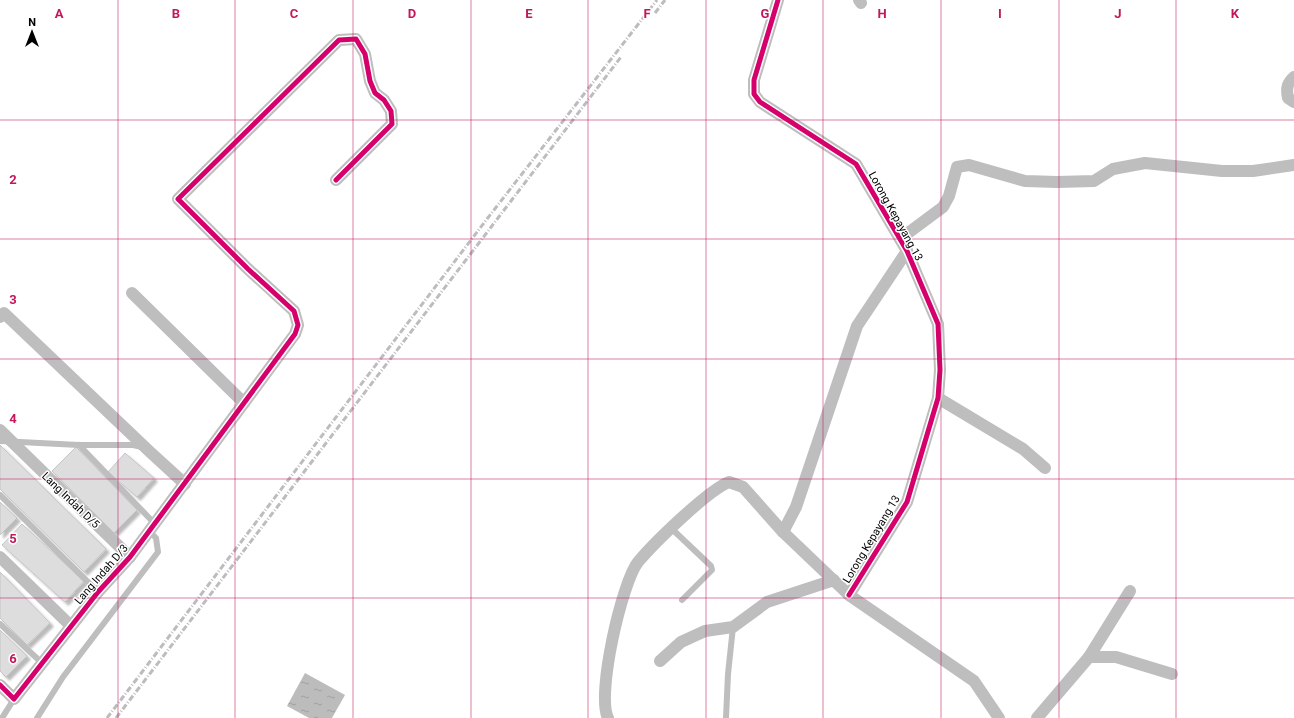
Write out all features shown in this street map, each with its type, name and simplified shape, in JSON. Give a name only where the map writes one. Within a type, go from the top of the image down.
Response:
[{"type":"street","name":"Lorong Kepayang 13","points":[[778,0],[754,80],[754,94],[760,102],[856,164],[908,251],[938,324],[940,370],[938,398],[907,502],[849,595]]},
{"type":"street","name":"Lang Indah D/3","points":[[14,699],[98,592],[130,557],[295,334],[298,325],[294,311],[248,269],[178,199],[339,40],[356,39],[365,54],[370,81],[375,93],[384,100],[391,111],[392,124],[336,180]]},
{"type":"street","points":[[1294,77],[1290,82],[1287,92],[1288,98],[1294,102]]},
{"type":"street","points":[[900,239],[943,207],[949,196],[957,167],[969,165],[1025,181],[1057,182],[1094,181],[1114,169],[1145,163],[1200,170],[1230,171],[1253,171],[1294,165]]},
{"type":"street","points":[[783,532],[796,506],[857,326],[908,251]]},
{"type":"street","points":[[132,293],[244,403]]},
{"type":"street","points":[[0,317],[4,313],[149,452],[185,484]]},
{"type":"street","points":[[938,398],[1023,449],[1044,468]]},
{"type":"street","name":"Lang Indah D/5","points":[[0,430],[130,557]]},
{"type":"street","points":[[608,718],[604,695],[611,646],[628,581],[637,563],[719,486],[729,482],[743,487],[783,532],[849,595],[974,681],[999,718]]},
{"type":"street","points":[[0,557],[71,626]]},
{"type":"street","points":[[660,661],[681,642],[705,630],[734,627],[767,602],[834,580]]},
{"type":"street","points":[[1037,718],[1089,657],[1130,591]]},
{"type":"street","points":[[1089,657],[1116,657],[1172,674]]},
{"type":"street","points":[[0,685],[14,699]]},
{"type":"lane","points":[[0,441],[79,445],[133,445],[149,452]]},
{"type":"lane","points":[[36,718],[63,677],[158,552],[156,538],[152,527],[79,445]]},
{"type":"lane","points":[[0,495],[98,592]]},
{"type":"lane","points":[[672,529],[711,566],[712,570],[682,600]]},
{"type":"lane","points":[[0,624],[42,663]]},
{"type":"lane","points":[[726,718],[728,674],[734,627]]},
{"type":"lane","points":[[2,718],[14,699]]},
{"type":"water","points":[[305,673],[345,695],[332,718],[309,718],[287,706]]},
{"type":"building","points":[[0,445],[106,549],[84,572],[0,489]]},
{"type":"building","points":[[76,447],[137,510],[114,533],[52,471]]},
{"type":"building","points":[[125,453],[154,478],[137,497],[108,472]]},
{"type":"building","points":[[0,502],[17,518],[0,535]]},
{"type":"building","points":[[22,524],[84,581],[65,602],[2,545]]},
{"type":"building","points":[[0,572],[50,623],[27,645],[0,618]]},
{"type":"building","points":[[0,630],[27,656],[6,677],[0,671]]},
{"type":"railway","points":[[107,718],[487,219],[657,0]]},
{"type":"railway","points":[[655,13],[665,0]]},
{"type":"railway","points":[[116,718],[621,57]]},
{"type":"cycle path","points":[[778,0],[754,80],[754,94],[760,102],[856,164],[907,251],[938,324],[940,370],[938,398],[907,502],[849,595]]},
{"type":"cycle path","points":[[0,685],[14,699],[98,592],[130,557],[295,334],[298,325],[294,311],[248,269],[178,199],[339,40],[356,39],[365,54],[370,81],[375,93],[384,100],[391,111],[392,124],[336,180]]}]
